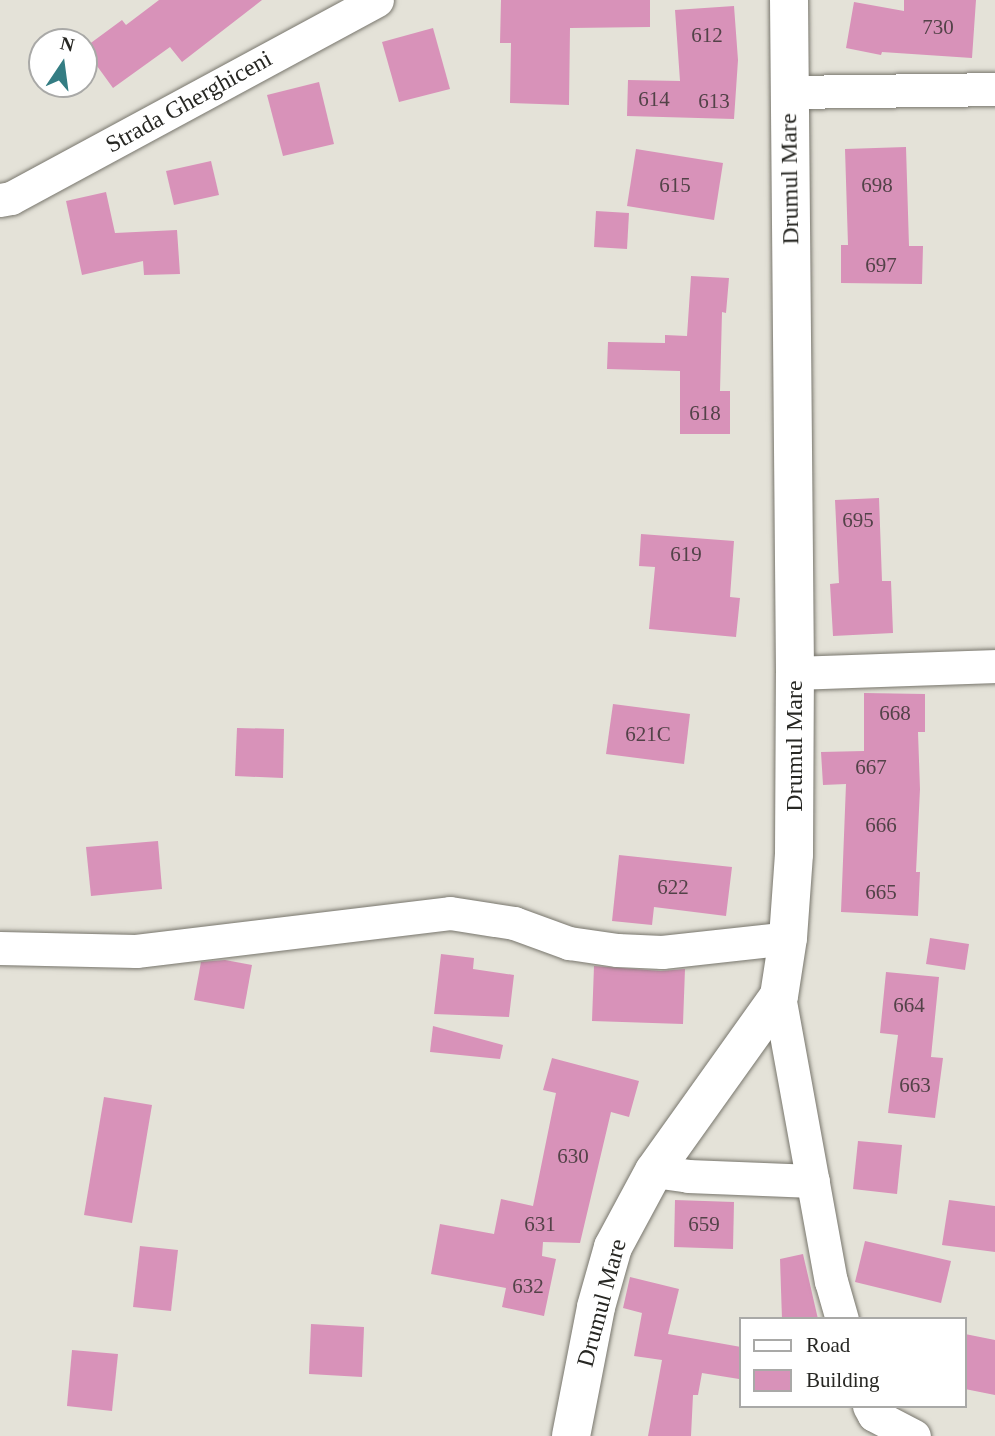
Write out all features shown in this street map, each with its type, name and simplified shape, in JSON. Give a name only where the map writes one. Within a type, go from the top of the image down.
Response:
[{"type":"street","name":"Strada Gherghiceni","points":[[0,200],[11,198],[377,0]]},
{"type":"street","name":"Drumul Mare","points":[[571,1436],[596,1307],[613,1247],[654,1171],[779,996],[788,938],[794,854],[795,673],[789,0]]},
{"type":"street","points":[[789,92],[995,89]]},
{"type":"street","points":[[795,673],[995,666]]},
{"type":"street","points":[[0,948],[136,951],[450,913],[514,923],[569,943],[617,950],[662,952],[788,938]]},
{"type":"street","points":[[779,996],[842,1317]]},
{"type":"street","points":[[654,1171],[713,1178],[813,1181]]},
{"type":"street","points":[[871,1419],[914,1436]]},
{"type":"building","points":[[159,0],[262,0],[182,62],[170,47],[113,88],[98,67],[98,38],[122,20],[126,25]]},
{"type":"building","points":[[501,0],[650,0],[650,27],[570,28],[569,105],[510,103],[511,43],[500,43]]},
{"type":"building","points":[[904,0],[976,0],[972,58],[882,52],[881,55],[846,48],[854,2],[904,11]]},
{"type":"building","points":[[734,6],[738,60],[734,119],[627,116],[628,80],[680,81],[675,10]]},
{"type":"building","points":[[433,28],[450,89],[399,102],[382,42]]},
{"type":"building","points":[[319,82],[334,144],[283,156],[267,95]]},
{"type":"building","points":[[906,147],[909,246],[923,246],[922,284],[841,283],[841,245],[848,245],[845,149]]},
{"type":"building","points":[[636,149],[723,163],[714,220],[627,206]]},
{"type":"building","points":[[211,161],[219,195],[174,205],[166,171]]},
{"type":"building","points":[[106,192],[115,233],[177,230],[180,274],[144,275],[143,261],[82,275],[66,201]]},
{"type":"building","points":[[596,211],[629,213],[627,249],[594,247]]},
{"type":"building","points":[[691,276],[729,278],[726,313],[722,312],[720,391],[730,391],[730,434],[680,434],[680,371],[607,369],[608,342],[665,343],[665,335],[687,336]]},
{"type":"building","points":[[879,498],[882,581],[891,581],[893,633],[833,636],[830,584],[839,583],[835,500]]},
{"type":"building","points":[[641,534],[734,541],[730,597],[740,598],[736,637],[649,629],[655,567],[639,566]]},
{"type":"building","points":[[864,693],[925,694],[925,732],[918,732],[918,916],[841,912],[846,784],[823,785],[821,752],[864,751]]},
{"type":"building","points":[[613,704],[690,714],[684,764],[606,754]]},
{"type":"building","points":[[237,728],[284,729],[283,778],[235,776]]},
{"type":"building","points":[[158,841],[162,889],[91,896],[86,847]]},
{"type":"building","points":[[619,855],[732,867],[726,916],[654,907],[652,925],[612,921]]},
{"type":"building","points":[[930,938],[969,944],[965,970],[926,964]]},
{"type":"building","points":[[441,954],[474,958],[473,969],[514,975],[509,1017],[434,1014]]},
{"type":"building","points":[[225,960],[252,965],[244,1009],[194,1000],[201,962]]},
{"type":"building","points":[[594,966],[661,971],[685,969],[683,1024],[592,1021]]},
{"type":"building","points":[[886,972],[939,977],[931,1057],[943,1058],[935,1118],[888,1113],[898,1035],[880,1033]]},
{"type":"building","points":[[433,1026],[503,1045],[500,1059],[430,1052]]},
{"type":"building","points":[[552,1058],[639,1081],[629,1117],[611,1112],[580,1243],[543,1242],[542,1256],[556,1259],[544,1316],[502,1307],[506,1288],[431,1274],[440,1224],[494,1234],[501,1199],[533,1206],[556,1093],[543,1090]]},
{"type":"building","points":[[104,1097],[152,1105],[132,1223],[84,1215]]},
{"type":"building","points":[[858,1141],[902,1145],[897,1194],[853,1189]]},
{"type":"building","points":[[675,1200],[734,1202],[733,1249],[674,1247]]},
{"type":"building","points":[[949,1200],[995,1206],[995,1252],[942,1245]]},
{"type":"building","points":[[865,1241],[951,1261],[941,1303],[855,1282]]},
{"type":"building","points":[[140,1246],[178,1250],[171,1311],[133,1307]]},
{"type":"building","points":[[803,1254],[818,1317],[782,1317],[780,1259]]},
{"type":"building","points":[[630,1277],[679,1289],[668,1334],[740,1347],[739,1379],[702,1373],[698,1395],[693,1395],[691,1436],[648,1436],[662,1360],[634,1356],[642,1313],[623,1308]]},
{"type":"building","points":[[311,1324],[364,1327],[362,1377],[309,1374]]},
{"type":"building","points":[[967,1334],[995,1340],[995,1395],[967,1389]]},
{"type":"building","points":[[72,1350],[118,1354],[112,1411],[67,1406]]}]
